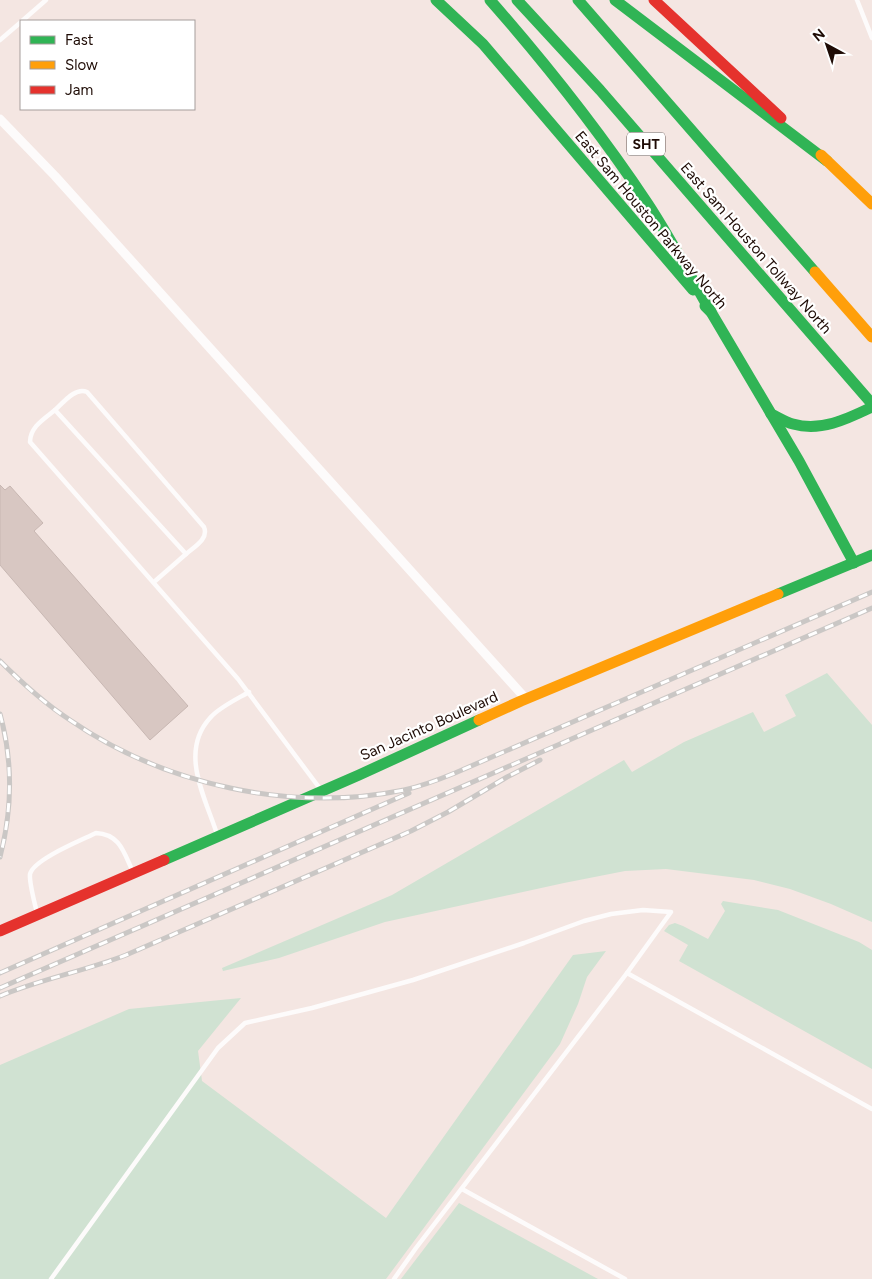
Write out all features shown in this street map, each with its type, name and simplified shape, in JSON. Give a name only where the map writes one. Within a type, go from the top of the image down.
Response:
[{"type":"main road","name":"East Sam Houston Parkway North","points":[[436,0],[483,44],[711,312],[799,461],[854,563]]},
{"type":"main road","points":[[490,0],[535,52],[619,162],[649,206],[711,312]]},
{"type":"main road","name":"East Sam Houston Tollway North","points":[[517,0],[600,90],[872,406]]},
{"type":"main road","name":"East Sam Houston Tollway North","points":[[578,0],[872,337]]},
{"type":"main road","points":[[615,0],[827,161]]},
{"type":"main road","points":[[654,0],[872,204]]},
{"type":"main road","points":[[771,414],[793,424],[811,428],[833,424],[872,406]]},
{"type":"main road","name":"San Jacinto Boulevard","points":[[0,932],[526,699],[872,555]]},
{"type":"street","points":[[0,119],[55,176],[526,699]]},
{"type":"lane","points":[[22,20],[46,0]]},
{"type":"lane","points":[[857,0],[872,38]]},
{"type":"lane","points":[[0,40],[20,22]]},
{"type":"lane","points":[[154,582],[205,537],[206,531],[87,392],[77,391],[33,429],[30,442],[248,692],[322,791]]},
{"type":"lane","points":[[55,410],[186,554]]},
{"type":"lane","points":[[217,836],[196,771],[194,754],[198,736],[210,717],[248,692]]},
{"type":"lane","points":[[37,914],[30,875],[33,869],[42,861],[96,833],[113,837],[122,848],[133,872]]},
{"type":"lane","points":[[52,1279],[218,1048],[244,1023],[312,1008],[413,980],[584,921],[611,914],[643,910],[671,912],[394,1279]]},
{"type":"lane","points":[[626,973],[872,1109]]},
{"type":"lane","points":[[462,1189],[625,1279]]},
{"type":"green space","points":[[827,673],[872,725],[872,922],[790,889],[754,880],[666,869],[625,871],[385,922],[279,958],[223,971],[222,968],[392,895],[624,760],[632,772],[684,742],[753,712],[764,732],[796,716],[785,695]]},
{"type":"green space","points":[[723,901],[778,910],[859,942],[872,950],[872,1069],[679,961],[688,945],[664,931],[669,925],[675,923],[708,939],[725,911],[721,904]]},
{"type":"green space","points":[[606,951],[587,977],[578,1004],[560,1044],[386,1279],[0,1279],[0,1065],[129,1009],[241,998],[198,1051],[202,1081],[386,1218],[573,955]]},
{"type":"green space","points":[[459,1203],[598,1279],[401,1279]]},
{"type":"building","points":[[0,485],[5,490],[10,486],[43,523],[34,531],[188,706],[150,740],[0,565]]},
{"type":"railway","points":[[0,661],[34,692],[70,720],[107,743],[146,762],[187,777],[230,788],[274,795],[318,798],[361,796],[404,790],[449,776],[872,592]]},
{"type":"railway","points":[[0,988],[872,608]]},
{"type":"railway","points":[[0,714],[9,768],[9,804],[0,857]]},
{"type":"railway","points":[[0,996],[126,955],[411,831],[540,760]]},
{"type":"railway","points":[[0,973],[409,793]]},
{"type":"traffic: fast","points":[[436,0],[483,44],[693,290]]},
{"type":"traffic: fast","points":[[490,0],[572,99],[630,177],[665,231],[711,312]]},
{"type":"traffic: fast","points":[[517,0],[600,90],[872,404]]},
{"type":"traffic: fast","points":[[578,0],[815,272]]},
{"type":"traffic: fast","points":[[615,0],[827,161]]},
{"type":"traffic: fast","points":[[705,306],[711,312],[799,461],[854,563]]},
{"type":"traffic: fast","points":[[771,414],[793,424],[814,426],[834,423],[872,407]]},
{"type":"traffic: fast","points":[[778,594],[872,555]]},
{"type":"traffic: fast","points":[[164,860],[359,775],[479,720]]},
{"type":"traffic: slow","points":[[821,155],[872,204]]},
{"type":"traffic: slow","points":[[815,272],[872,337]]},
{"type":"traffic: slow","points":[[479,720],[778,594]]},
{"type":"traffic: jam","points":[[654,0],[781,118]]},
{"type":"traffic: jam","points":[[0,931],[164,860]]}]
